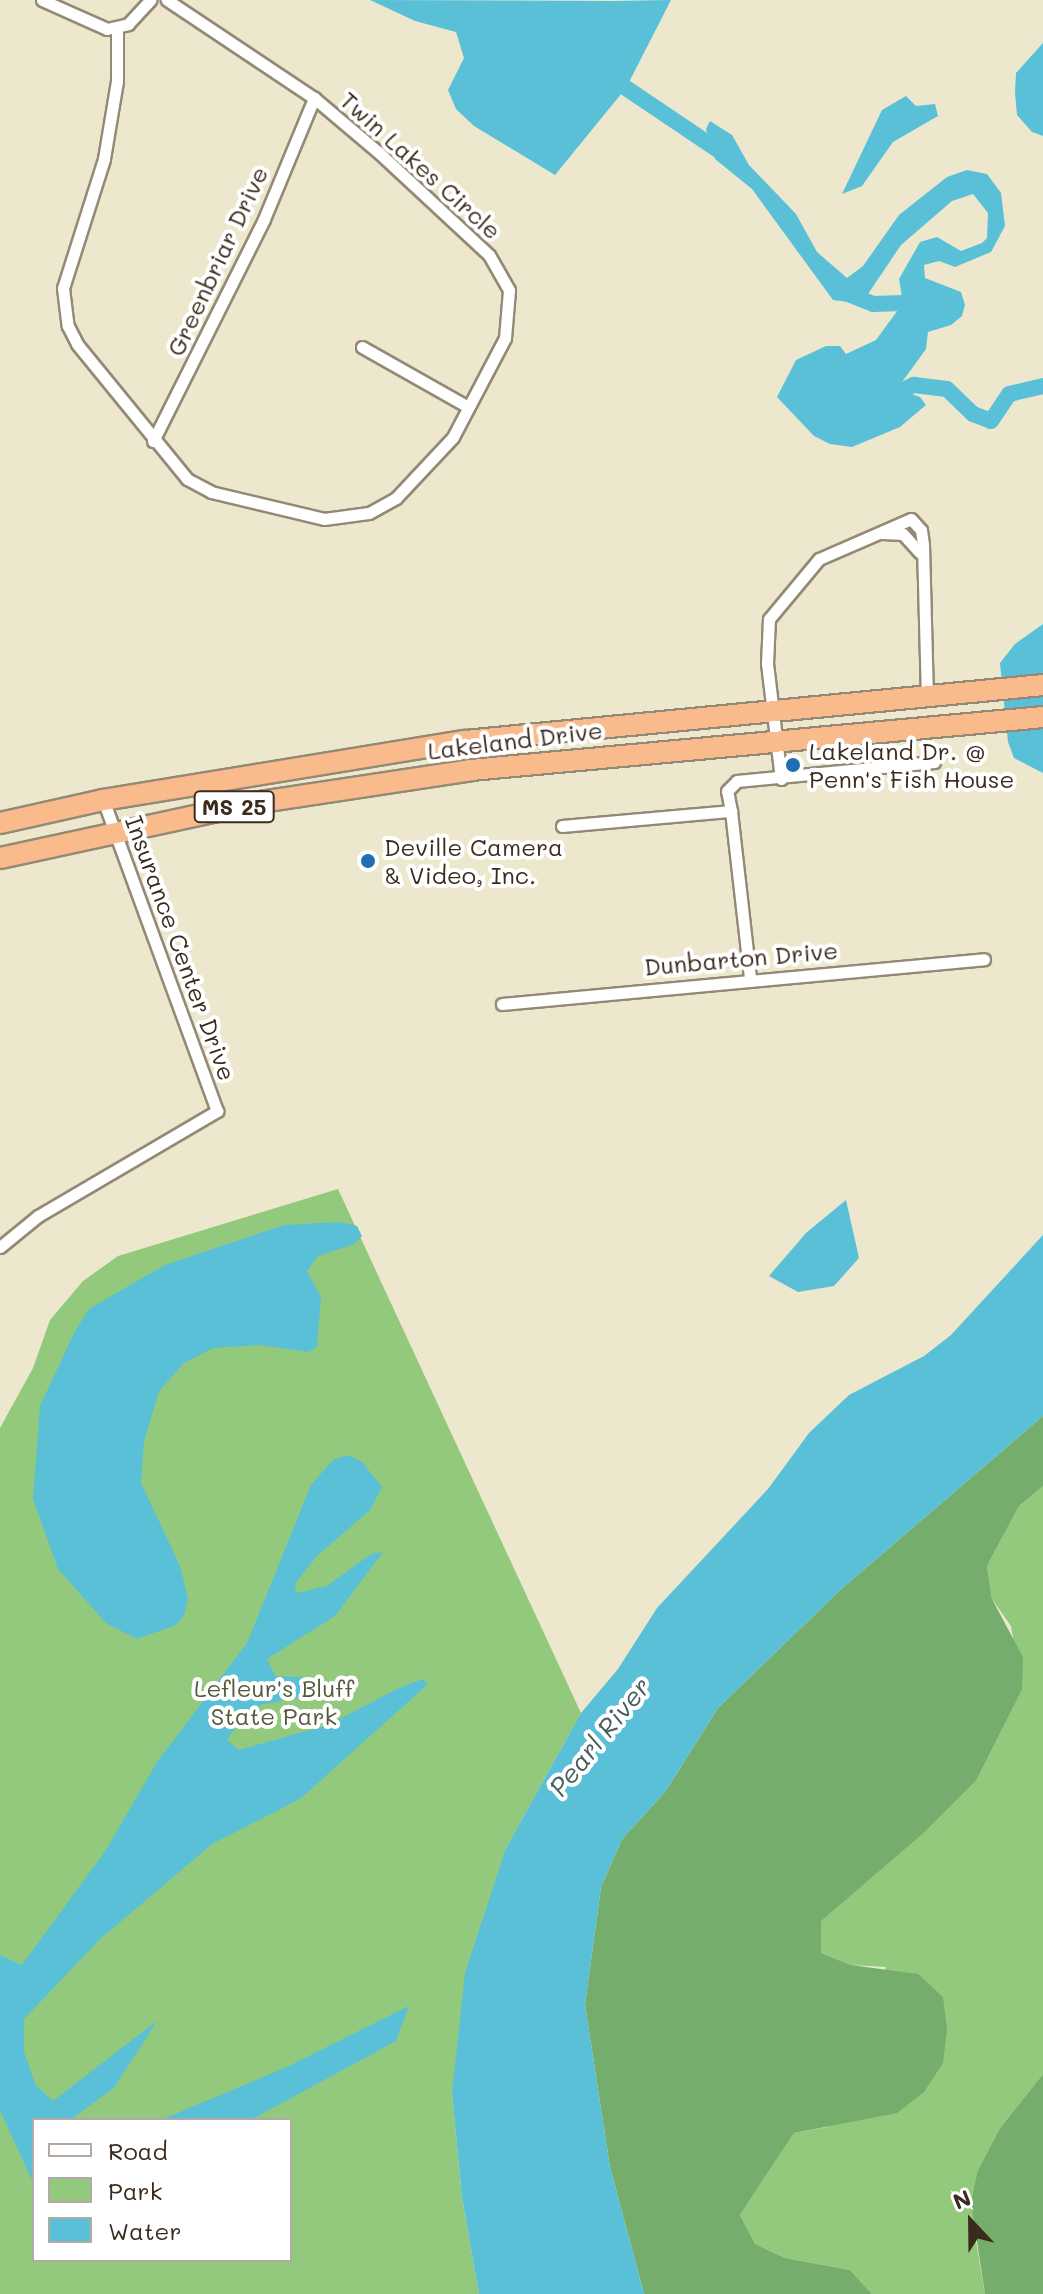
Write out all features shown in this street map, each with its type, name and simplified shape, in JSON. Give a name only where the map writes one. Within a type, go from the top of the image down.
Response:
[{"type":"highway","name":"Lakeland Drive","points":[[0,823],[103,800],[465,741],[655,718],[1043,685]]},
{"type":"highway","name":"Lakeland Drive","points":[[0,858],[254,803],[471,770],[652,750],[1043,717]]},
{"type":"street","points":[[42,0],[96,27],[117,28],[138,16],[150,0]]},
{"type":"street","name":"Twin Lakes Circle","points":[[117,28],[117,81],[104,159],[63,288],[64,307],[77,344],[187,479],[211,492],[324,519],[349,519],[396,498],[453,437],[505,338],[511,312],[501,270],[314,98],[167,0]]},
{"type":"street","name":"Greenbriar Drive","points":[[153,441],[264,219],[314,98]]},
{"type":"street","points":[[362,347],[468,407]]},
{"type":"street","points":[[781,779],[772,709],[769,619],[819,559],[911,519],[921,530],[927,695]]},
{"type":"street","points":[[750,978],[727,791],[737,781],[934,762]]},
{"type":"street","name":"Insurance Center Drive","points":[[0,1247],[38,1216],[217,1111],[103,800]]},
{"type":"street","points":[[562,826],[731,811]]},
{"type":"street","name":"Dunbarton Drive","points":[[502,1004],[750,978],[984,959]]},
{"type":"green space","name":"Lefleur's Bluff State Park","points":[[338,1189],[581,1713],[506,1848],[452,2093],[462,2198],[479,2294],[0,2294],[0,1428],[33,1368],[50,1320],[83,1281],[118,1256]]},
{"type":"green space","points":[[1043,1416],[1043,1486],[1019,1506],[987,1566],[992,1599],[1023,1657],[1022,1690],[976,1781],[926,1831],[821,1921],[821,1953],[851,1965],[918,1974],[943,1997],[947,2030],[943,2063],[924,2092],[897,2113],[794,2133],[740,2215],[755,2244],[785,2258],[850,2270],[872,2294],[644,2294],[610,2167],[585,2005],[601,1887],[622,1839],[665,1792],[718,1708],[839,1591]]},
{"type":"green space","points":[[1043,1486],[1043,2074],[1000,2128],[978,2170],[975,2235],[985,2294],[872,2294],[850,2270],[785,2258],[755,2244],[740,2215],[794,2133],[827,2127],[886,1967],[851,1965],[821,1953],[821,1920],[926,1831],[976,1781],[1022,1690],[1011,1626],[992,1599],[987,1566],[1019,1506]]},
{"type":"green space","points":[[1043,2074],[1043,2294],[985,2294],[971,2202],[978,2170],[1000,2128]]},
{"type":"water","points":[[370,0],[671,0],[626,88],[555,175],[474,126],[456,109],[448,90],[464,58],[456,32],[415,21]]},
{"type":"water","points":[[1043,43],[1043,136],[1032,132],[1017,115],[1015,93],[1016,73]]},
{"type":"water","points":[[906,96],[916,106],[935,104],[938,116],[893,142],[862,186],[842,194],[882,110]]},
{"type":"water","points":[[710,121],[732,135],[749,165],[796,214],[817,252],[847,278],[863,266],[899,215],[947,177],[967,170],[987,174],[1001,193],[1005,226],[991,252],[955,267],[939,261],[924,265],[925,278],[961,292],[965,305],[962,316],[951,325],[928,332],[926,349],[897,389],[920,397],[926,405],[900,427],[852,447],[830,444],[814,436],[777,397],[796,360],[826,346],[840,346],[846,354],[876,340],[903,303],[899,279],[920,242],[937,237],[961,251],[982,243],[987,238],[988,213],[973,194],[952,201],[901,245],[868,294],[848,302],[833,300],[752,189],[715,159],[706,129]]},
{"type":"water","points":[[1043,624],[1043,773],[1014,758],[1008,742],[1000,663],[1015,644]]},
{"type":"water","points":[[846,1200],[859,1258],[834,1286],[798,1292],[769,1276],[806,1233]]},
{"type":"water","points":[[340,1222],[357,1226],[362,1236],[354,1244],[318,1256],[307,1271],[321,1297],[317,1347],[308,1352],[260,1345],[213,1348],[184,1363],[159,1391],[144,1442],[141,1483],[180,1566],[188,1599],[184,1616],[176,1625],[137,1639],[106,1623],[58,1569],[33,1499],[40,1406],[75,1331],[89,1309],[165,1265],[284,1225]]},
{"type":"water","name":"Pearl River","points":[[1043,1235],[1043,1416],[839,1591],[718,1708],[665,1792],[622,1839],[601,1887],[585,2005],[610,2167],[644,2294],[479,2294],[462,2198],[452,2093],[465,1973],[506,1848],[581,1713],[618,1669],[657,1608],[768,1489],[809,1433],[849,1395],[924,1356],[951,1335]]},
{"type":"water","points":[[348,1455],[362,1462],[382,1487],[370,1510],[317,1556],[295,1584],[296,1593],[327,1586],[371,1554],[383,1552],[335,1616],[267,1659],[275,1676],[314,1678],[306,1696],[261,1705],[241,1719],[227,1740],[239,1750],[328,1725],[423,1679],[428,1684],[300,1799],[212,1844],[99,1940],[24,2019],[24,2052],[36,2086],[53,2101],[157,2021],[114,2088],[73,2118],[32,2118],[32,2180],[0,2111],[0,1955],[22,1965],[106,1850],[157,1762],[247,1643],[311,1485],[333,1460]]},
{"type":"water","points":[[409,2006],[396,2041],[255,2118],[166,2118],[289,2066]]},
{"type":"waterway","points":[[626,88],[727,156]]},
{"type":"waterway","points":[[841,291],[873,304],[903,303],[915,319]]},
{"type":"waterway","points":[[882,401],[914,385],[947,389],[973,414],[991,421],[1009,394],[1043,386]]},
{"type":"place","name":"Lakeland Dr. @ Penn's Fish House","points":[[793,765]]},
{"type":"place","name":"Deville Camera & Video, Inc.","points":[[368,861]]}]
